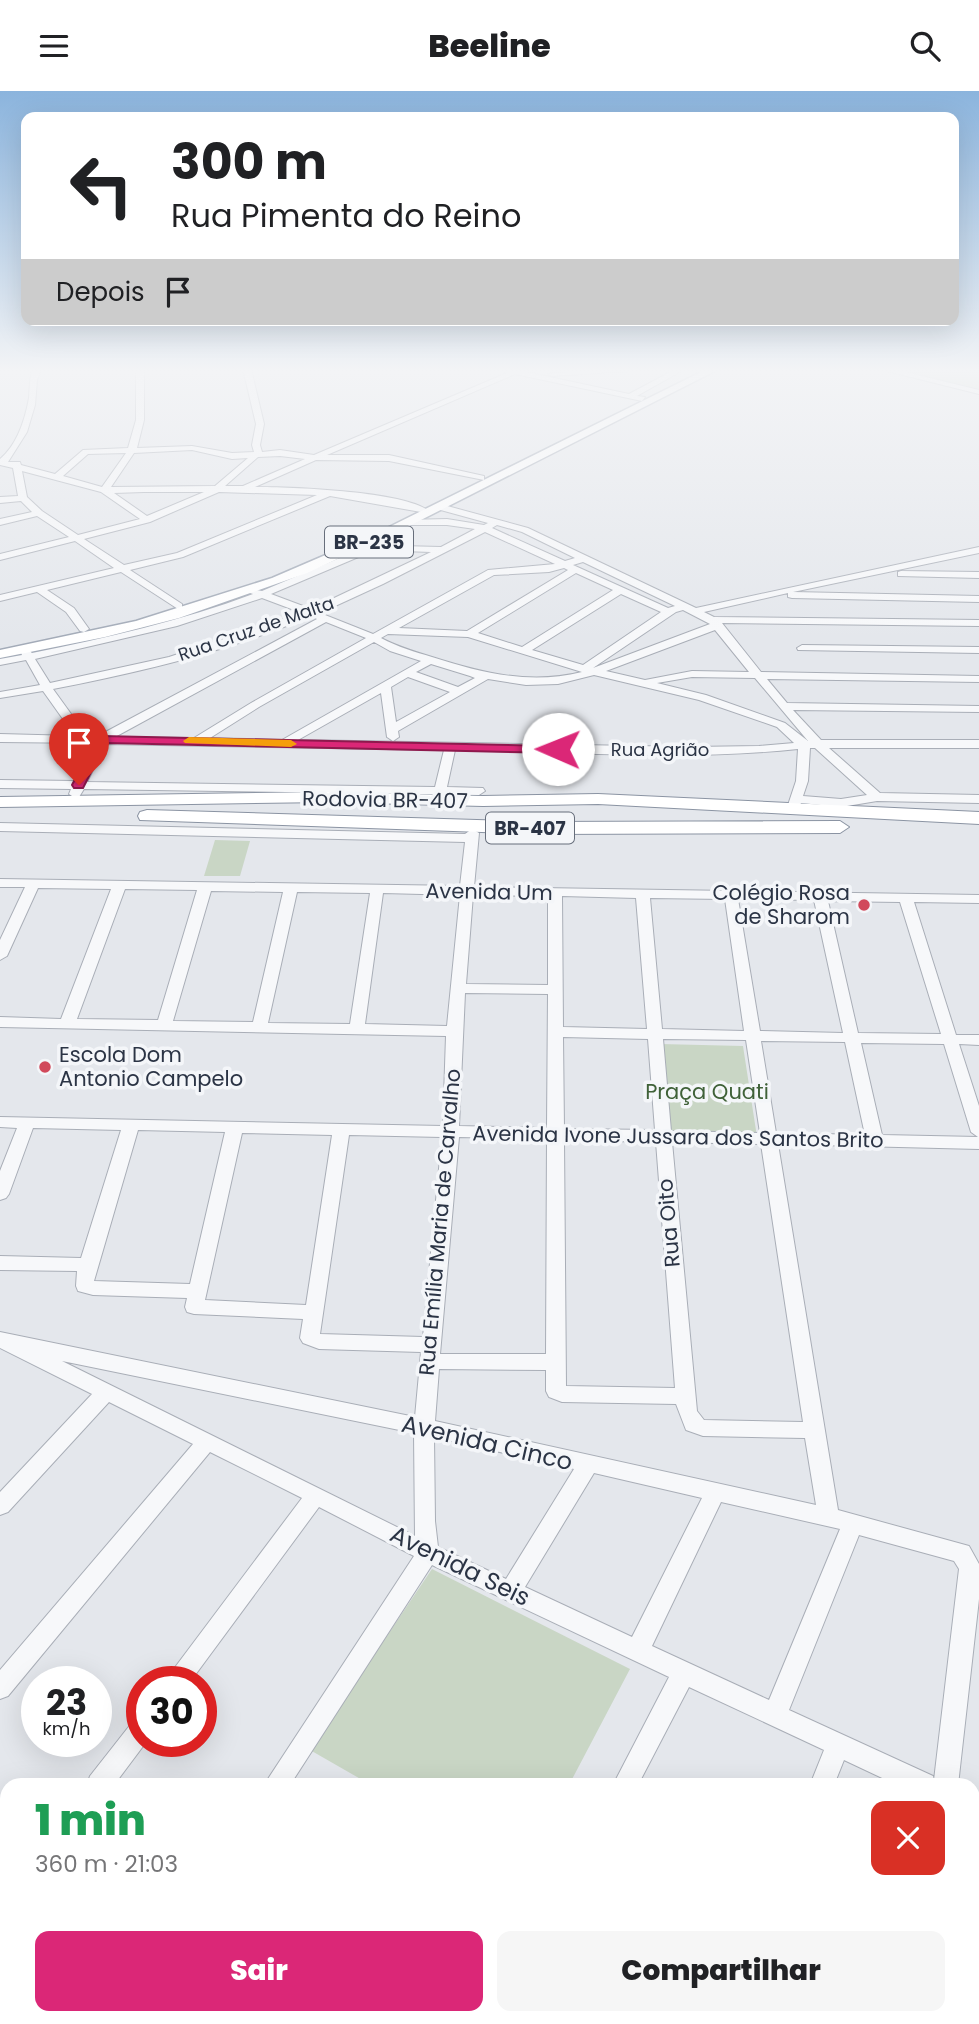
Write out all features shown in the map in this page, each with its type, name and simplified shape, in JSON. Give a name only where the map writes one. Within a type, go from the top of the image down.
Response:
[{"type":"highway","name":"Rodovia BR-407","points":[[0,801],[75,794],[481,796],[794,805],[979,818]]},
{"type":"highway","points":[[477,832],[508,822],[516,815],[513,809],[481,796]]},
{"type":"highway","points":[[574,828],[550,818],[550,811],[565,803],[598,799]]},
{"type":"highway","name":"Rodovia BR-407","points":[[0,811],[477,832],[574,828],[979,825]]},
{"type":"main road","name":"BR-235","points":[[0,654],[27,653],[255,592],[270,580],[520,459]]},
{"type":"main road","name":"BR-235","points":[[0,647],[84,629],[270,580],[357,547],[535,459]]},
{"type":"street","points":[[58,476],[78,459]]},
{"type":"street","points":[[104,490],[129,459]]},
{"type":"street","points":[[0,557],[147,520],[216,490],[253,459]]},
{"type":"street","points":[[239,491],[315,459]]},
{"type":"street","points":[[395,459],[481,478]]},
{"type":"street","points":[[1,465],[58,476],[104,490],[330,493],[369,496],[421,509]]},
{"type":"street","points":[[18,467],[23,498],[39,513],[178,605]]},
{"type":"street","points":[[104,490],[147,520]]},
{"type":"street","points":[[0,598],[126,570],[187,553],[330,493]]},
{"type":"street","points":[[0,500],[23,498]]},
{"type":"street","points":[[440,507],[525,530],[575,564],[621,590],[670,610]]},
{"type":"street","points":[[0,522],[39,513]]},
{"type":"street","points":[[408,522],[447,522],[484,528],[686,605],[715,623],[760,675],[810,745],[794,805],[841,803],[877,797],[979,799]]},
{"type":"street","name":"Rua Cruz de Malta","points":[[0,695],[47,688],[191,653],[309,613],[445,550],[496,522]]},
{"type":"street","points":[[357,547],[445,550]]},
{"type":"street","points":[[255,592],[296,581],[372,548]]},
{"type":"street","points":[[697,611],[977,551]]},
{"type":"street","points":[[198,741],[491,572],[548,569],[575,564]]},
{"type":"street","points":[[469,634],[575,564]]},
{"type":"street","points":[[874,573],[979,575]]},
{"type":"street","points":[[921,574],[943,623]]},
{"type":"street","points":[[41,590],[70,610],[84,629]]},
{"type":"street","points":[[523,651],[621,590]]},
{"type":"street","points":[[255,592],[375,638],[394,649],[486,676],[539,683],[589,671],[715,623],[802,648],[974,679],[979,702]]},
{"type":"street","points":[[764,595],[979,599]]},
{"type":"street","points":[[589,671],[670,610],[686,605]]},
{"type":"street","points":[[75,794],[102,739],[324,619]]},
{"type":"street","points":[[640,682],[692,674],[760,675],[802,648],[943,623],[979,623]]},
{"type":"street","points":[[386,631],[469,634],[589,671],[702,697],[781,725],[877,797]]},
{"type":"street","points":[[802,648],[979,650]]},
{"type":"street","points":[[394,649],[407,673],[459,691]]},
{"type":"street","points":[[0,662],[27,653],[47,688],[83,739]]},
{"type":"street","points":[[284,744],[430,660]]},
{"type":"street","points":[[394,728],[486,676]]},
{"type":"street","points":[[385,685],[394,728],[391,746]]},
{"type":"street","points":[[784,706],[979,709]]},
{"type":"street","name":"Rua Agrião","points":[[0,738],[692,751],[810,745],[979,744]]},
{"type":"street","points":[[440,790],[450,748]]},
{"type":"street","points":[[0,784],[75,794],[440,790],[481,796]]},
{"type":"street","points":[[0,827],[477,832]]},
{"type":"street","name":"Rua Emília Maria de Carvalho","points":[[428,1553],[424,1521],[424,1427],[429,1353],[452,1132],[454,1031],[468,891],[477,832]]},
{"type":"street","points":[[0,956],[34,882]]},
{"type":"street","name":"Avenida Um","points":[[0,883],[979,899]]},
{"type":"street","points":[[67,1024],[120,884]]},
{"type":"street","points":[[164,1026],[205,886]]},
{"type":"street","points":[[260,1026],[291,887]]},
{"type":"street","points":[[358,1028],[377,890]]},
{"type":"street","points":[[555,893],[557,1391],[684,1396]]},
{"type":"street","name":"Rua Oito","points":[[643,894],[684,1396],[693,1424],[703,1428],[814,1430]]},
{"type":"street","points":[[731,896],[828,1517]]},
{"type":"street","points":[[820,897],[876,1141]]},
{"type":"street","points":[[906,898],[979,1132]]},
{"type":"street","points":[[460,988],[555,991]]},
{"type":"street","points":[[0,1022],[454,1031]]},
{"type":"street","points":[[556,1032],[979,1040]]},
{"type":"street","name":"Avenida Ivone Jussara dos Santos Brito","points":[[0,1122],[979,1143]]},
{"type":"street","points":[[0,1194],[27,1123]]},
{"type":"street","points":[[131,1125],[88,1265],[85,1286],[313,1313]]},
{"type":"street","points":[[195,1299],[235,1127]]},
{"type":"street","points":[[341,1130],[310,1338],[319,1342],[429,1353],[555,1362]]},
{"type":"street","points":[[0,1263],[88,1265]]},
{"type":"street","name":"Avenida Seis","points":[[5,1341],[428,1553],[909,1778]]},
{"type":"street","name":"Avenida Cinco","points":[[5,1341],[424,1427],[828,1517],[961,1553],[970,1568],[970,1580],[947,1778]]},
{"type":"street","points":[[0,1506],[107,1392]]},
{"type":"street","points":[[0,1688],[207,1441]]},
{"type":"street","points":[[511,1590],[587,1465]]},
{"type":"street","points":[[638,1650],[715,1493]]},
{"type":"street","points":[[188,1666],[316,1495]]},
{"type":"street","points":[[775,1714],[853,1523]]},
{"type":"street","points":[[281,1778],[428,1553]]},
{"type":"street","points":[[629,1778],[684,1672]]},
{"type":"street","points":[[825,1778],[838,1746]]},
{"type":"street","points":[[104,1778],[126,1749]]},
{"type":"green space","points":[[215,840],[250,841],[240,876],[204,876]]},
{"type":"green space","name":"Praça Quati","points":[[660,1044],[743,1046],[757,1137],[668,1136]]},
{"type":"green space","points":[[432,1569],[630,1669],[573,1778],[359,1778],[310,1750]]},
{"type":"slow traffic","points":[[189,741],[291,744]]},
{"type":"place","name":"Colégio Rosa de Sharom","points":[[864,905]]},
{"type":"place","name":"Escola Dom Antonio Campelo","points":[[45,1067]]},
{"type":"route","points":[[79,785],[102,739],[558,749]]}]
